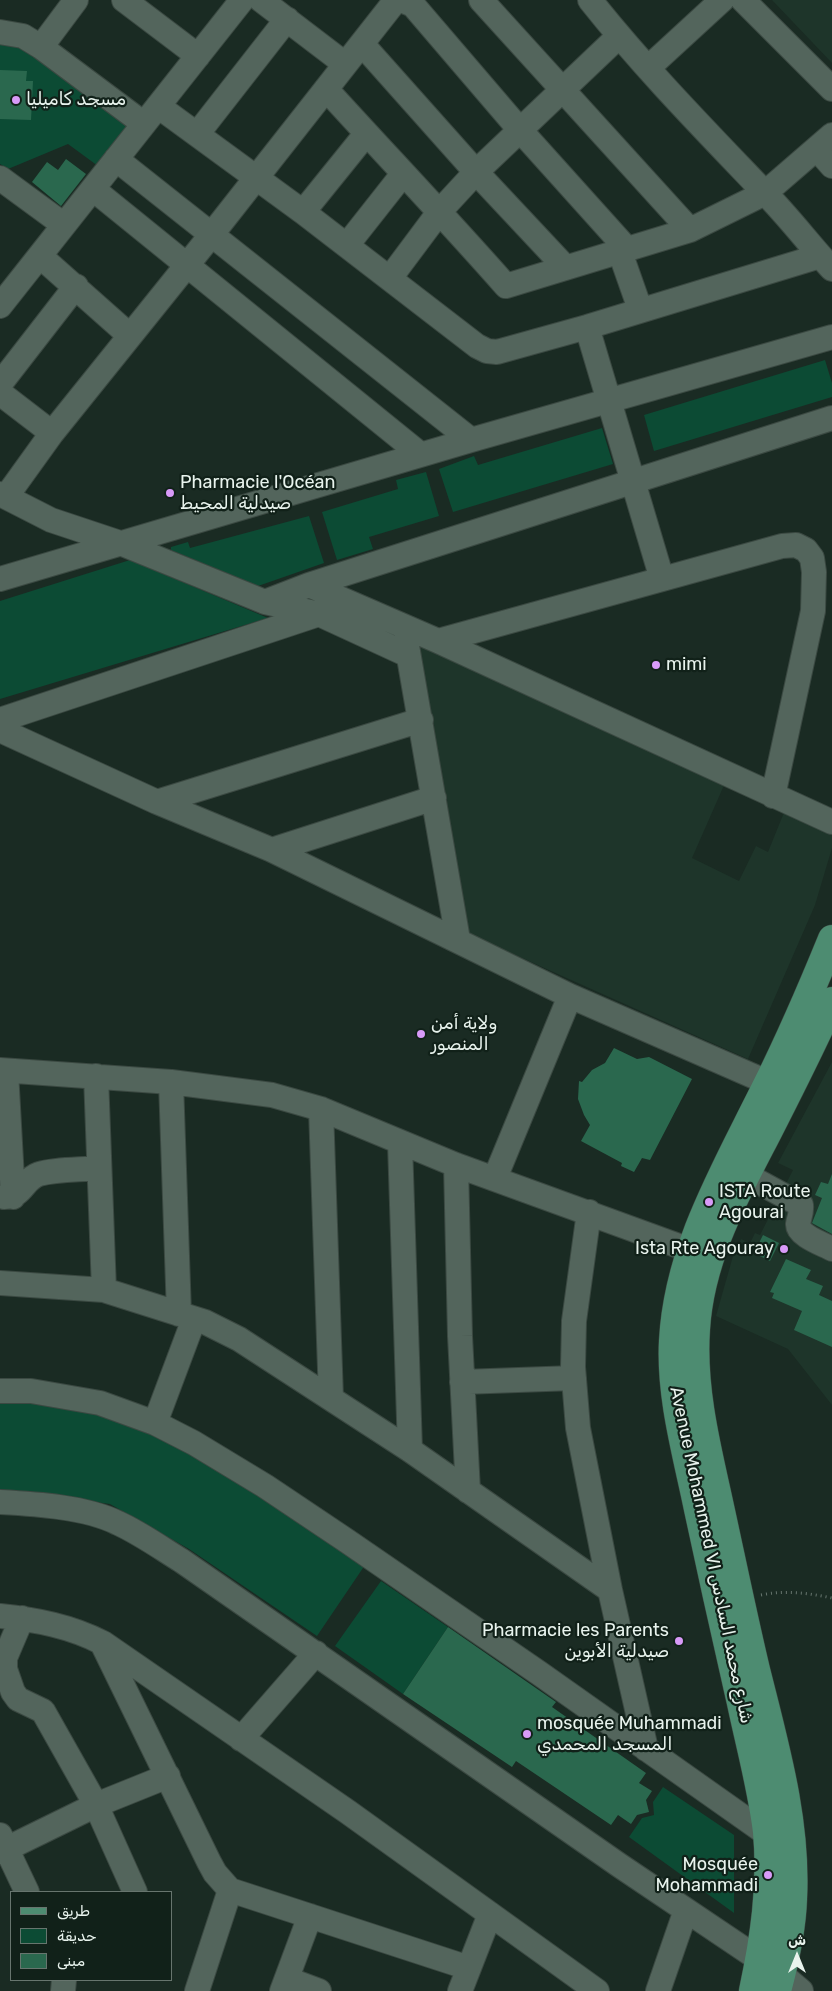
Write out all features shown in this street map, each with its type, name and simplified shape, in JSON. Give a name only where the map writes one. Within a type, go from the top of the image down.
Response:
[{"type":"main road","name":"Avenue Mohammed VI شارع محمد السادس","points":[[781,1875],[767,1834],[762,1802],[679,1416],[673,1370],[673,1341],[681,1281],[727,1214],[746,1175],[779,1087],[814,983],[832,939]]},
{"type":"main road","name":"Avenue Mohammed VI شارع محمد السادس","points":[[753,1991],[780,1979],[765,1922],[781,1875],[787,1802],[740,1600],[699,1401],[695,1364],[698,1305],[704,1278],[700,1254],[718,1183],[832,1001]]},
{"type":"street","points":[[41,47],[76,0]]},
{"type":"street","points":[[124,0],[198,56]]},
{"type":"street","points":[[3,295],[40,256],[242,0]]},
{"type":"street","points":[[261,0],[345,64]]},
{"type":"street","points":[[396,0],[3,495],[51,520],[120,543],[265,602],[319,614],[408,655]]},
{"type":"street","points":[[401,0],[413,5],[624,251],[640,309]]},
{"type":"street","points":[[481,0],[690,230]]},
{"type":"street","points":[[0,32],[23,36],[151,115],[198,133],[477,346],[487,351],[497,352],[587,327],[640,309],[826,262],[765,193],[714,142],[619,36],[590,0]]},
{"type":"street","points":[[648,68],[722,0]]},
{"type":"street","points":[[743,0],[832,89]]},
{"type":"street","points":[[198,133],[287,20]]},
{"type":"street","points":[[390,278],[440,211],[476,172],[619,36]]},
{"type":"street","points":[[362,44],[476,172],[565,267]]},
{"type":"street","points":[[326,89],[403,174],[440,211],[506,286],[690,230],[765,193],[827,150]]},
{"type":"street","points":[[303,212],[366,134]]},
{"type":"street","points":[[116,159],[470,440]]},
{"type":"street","points":[[347,245],[403,174]]},
{"type":"street","points":[[0,178],[64,225]]},
{"type":"street","points":[[92,189],[420,454]]},
{"type":"street","points":[[40,256],[129,335]]},
{"type":"street","points":[[0,384],[76,286]]},
{"type":"street","points":[[587,327],[662,579]]},
{"type":"street","points":[[0,579],[420,454],[609,402],[832,337]]},
{"type":"street","points":[[0,393],[52,433]]},
{"type":"street","points":[[265,602],[309,585],[832,418]]},
{"type":"street","points":[[438,640],[782,546],[796,545],[806,550],[812,558],[822,613],[773,796]]},
{"type":"street","points":[[309,585],[438,640],[832,822]]},
{"type":"street","points":[[0,720],[319,614]]},
{"type":"street","points":[[404,626],[458,940]]},
{"type":"street","points":[[157,802],[421,720]]},
{"type":"street","points":[[0,730],[157,802],[272,850],[570,996],[779,1087]]},
{"type":"street","points":[[272,850],[434,798]]},
{"type":"street","points":[[496,1178],[570,996]]},
{"type":"street","points":[[99,1168],[41,1174],[26,1183],[21,1191],[6,1197],[3,1070],[171,1082],[272,1095],[321,1109],[456,1165],[700,1254]]},
{"type":"street","points":[[96,1076],[104,1290]]},
{"type":"street","points":[[155,1423],[186,1316],[171,1082]]},
{"type":"street","points":[[321,1109],[331,1398]]},
{"type":"street","points":[[400,1143],[410,1450]]},
{"type":"street","points":[[456,1165],[462,1382],[468,1491]]},
{"type":"street","points":[[746,1175],[801,1205],[802,1212],[798,1223],[803,1234],[832,1248]]},
{"type":"street","points":[[589,1212],[574,1321],[574,1378],[578,1428],[610,1590],[646,1748]]},
{"type":"street","points":[[0,1283],[104,1290],[186,1316],[239,1339],[410,1450],[610,1590]]},
{"type":"street","points":[[462,1382],[574,1378]]},
{"type":"street","points":[[0,1391],[31,1392],[100,1403],[155,1423],[194,1443],[265,1486],[540,1673],[767,1834]]},
{"type":"street","points":[[0,1502],[40,1504],[82,1512],[118,1522],[182,1561],[686,1910],[780,1979]]},
{"type":"street","points":[[135,1891],[96,1805],[43,1711],[18,1699],[13,1692],[5,1670],[11,1617],[69,1628],[103,1643],[597,1991]]},
{"type":"street","points":[[103,1643],[209,1862],[215,1873],[230,1890],[469,1968]]},
{"type":"street","points":[[241,1739],[316,1653]]},
{"type":"street","points":[[26,1891],[2,1846],[168,1776]]},
{"type":"street","points":[[197,1991],[230,1890]]},
{"type":"street","points":[[658,1991],[686,1910]]},
{"type":"street","points":[[460,1991],[490,1914]]},
{"type":"street","points":[[310,1916],[285,1985],[319,1991]]},
{"type":"path","points":[[740,1600],[775,1592],[808,1593],[832,1598]]},
{"type":"shaded area","points":[[772,0],[832,0],[832,63]]},
{"type":"shaded area","points":[[418,645],[725,783],[692,858],[739,881],[756,846],[768,852],[785,810],[832,832],[832,848],[815,905],[748,1059],[466,933]]},
{"type":"shaded area","name":"Ista Rte Agouray","points":[[832,1062],[832,1405],[788,1349],[716,1316],[733,1256],[741,1239],[750,1243],[755,1233],[760,1235],[793,1170],[778,1163]]},
{"type":"green space","points":[[0,42],[19,44],[129,126],[98,166],[68,144],[8,169],[0,164]]},
{"type":"green space","points":[[825,360],[832,383],[832,397],[654,451],[644,415]]},
{"type":"green space","points":[[602,428],[613,464],[453,512],[439,469],[474,456],[478,465]]},
{"type":"green space","points":[[426,472],[439,516],[369,537],[373,549],[337,560],[322,512],[398,489],[396,480]]},
{"type":"green space","points":[[309,516],[324,563],[258,586],[171,550],[171,547],[188,542],[190,548]]},
{"type":"green space","points":[[130,560],[268,618],[0,699],[0,601]]},
{"type":"green space","points":[[0,1402],[29,1402],[100,1413],[190,1451],[251,1488],[365,1565],[317,1636],[189,1549],[110,1504],[0,1489]]},
{"type":"green space","points":[[381,1581],[448,1627],[403,1694],[335,1646]]},
{"type":"green space","points":[[663,1787],[734,1835],[734,1913],[629,1837],[642,1818],[654,1815],[653,1802]]},
{"type":"building","name":"مسجد كاميليا","points":[[0,70],[27,71],[26,81],[33,81],[31,120],[0,119]]},
{"type":"building","points":[[66,159],[86,174],[61,206],[32,182],[47,162],[58,170]]},
{"type":"building","points":[[614,1048],[637,1059],[649,1057],[692,1079],[650,1160],[642,1158],[634,1172],[621,1166],[622,1163],[581,1141],[590,1125],[578,1099],[579,1081],[582,1082],[592,1070],[605,1063]]},
{"type":"building","points":[[832,1174],[832,1234],[812,1223],[822,1198],[815,1195],[821,1182],[828,1184]]},
{"type":"building","points":[[763,1235],[779,1243],[770,1261],[754,1253]]},
{"type":"building","points":[[786,1259],[811,1270],[806,1279],[823,1286],[819,1295],[832,1301],[832,1347],[794,1330],[802,1311],[772,1298],[774,1293],[770,1292]]},
{"type":"building","name":"mosquée Muhammadi المسجد المحمدي","points":[[448,1627],[556,1702],[552,1707],[646,1773],[639,1783],[652,1791],[646,1800],[649,1812],[637,1815],[631,1824],[618,1815],[611,1825],[516,1761],[512,1767],[403,1694]]},
{"type":"place","name":"مسجد كاميليا","points":[[16,100]]},
{"type":"place","name":"Pharmacie l'Océan صيدلية المحيط","points":[[170,493]]},
{"type":"place","name":"mimi","points":[[656,665]]},
{"type":"place","name":"ولاية أمن المنصور","points":[[421,1034]]},
{"type":"place","name":"ISTA Route Agourai","points":[[709,1202]]},
{"type":"place","name":"Ista Rte Agouray","points":[[784,1249]]},
{"type":"place","name":"Pharmacie les Parents صيدلية الأبوين","points":[[679,1641]]},
{"type":"place","name":"mosquée Muhammadi المسجد المحمدي","points":[[527,1734]]},
{"type":"place","name":"Mosquée Mohammadi","points":[[768,1875]]}]
